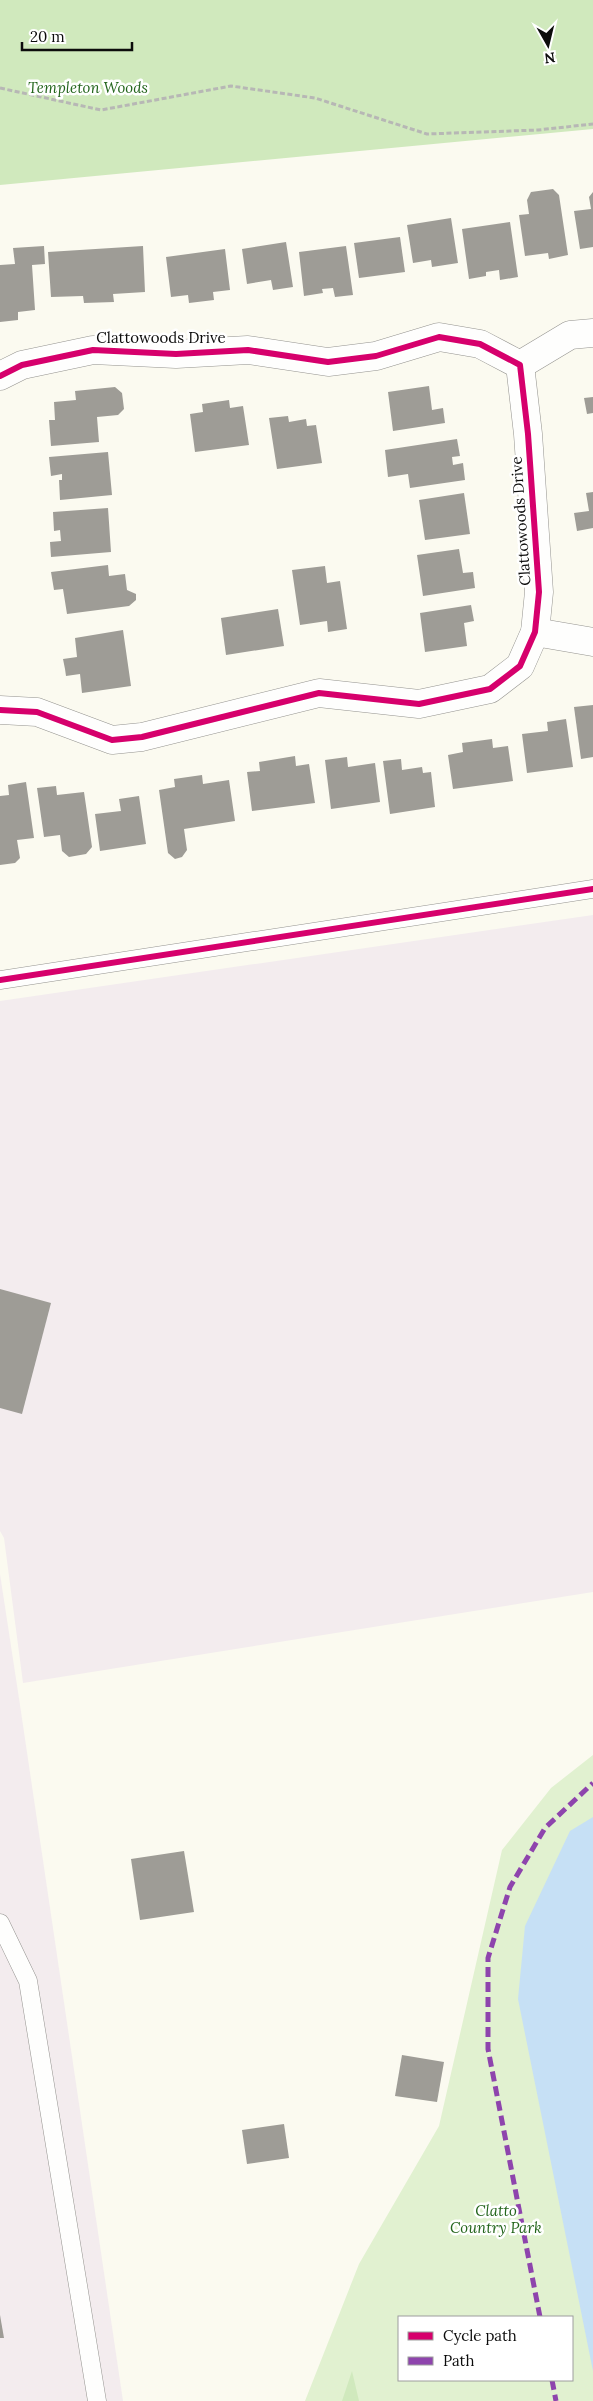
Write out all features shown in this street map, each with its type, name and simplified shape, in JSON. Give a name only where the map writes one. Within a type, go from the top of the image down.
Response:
[{"type":"street","points":[[520,364],[570,335],[593,333]]},
{"type":"street","name":"Clattowoods Drive","points":[[0,376],[22,365],[93,350],[176,354],[248,350],[328,362],[376,356],[440,337],[480,344],[520,364],[528,434],[539,592],[535,632],[520,666],[490,690],[419,704],[319,692],[142,737],[112,740],[36,712],[0,710]]},
{"type":"street","points":[[535,632],[593,642]]},
{"type":"lane","points":[[0,980],[593,889]]},
{"type":"lane","points":[[0,1923],[28,1981],[97,2401]]},
{"type":"path","points":[[0,88],[101,110],[231,86],[315,98],[427,134],[538,130],[593,124]]},
{"type":"shaded area","points":[[593,915],[593,1592],[23,1683],[4,1538],[0,1531],[0,1001]]},
{"type":"shaded area","points":[[0,1574],[20,1705],[123,2401],[0,2401]]},
{"type":"green space","name":"Templeton Woods","points":[[0,0],[593,0],[593,129],[0,185]]},
{"type":"green space","name":"Clatto Country Park","points":[[593,1755],[593,2401],[305,2401],[359,2264],[439,2126],[502,1850],[551,1788]]},
{"type":"green space","points":[[352,2371],[359,2401],[342,2401]]},
{"type":"water","points":[[593,1817],[593,2371],[518,1999],[525,1926],[570,1831]]},
{"type":"building","points":[[553,189],[559,195],[568,255],[549,259],[548,253],[525,256],[519,215],[529,214],[527,200],[531,192]]},
{"type":"building","points":[[593,192],[593,247],[580,249],[574,211],[591,209],[589,197]]},
{"type":"building","points":[[451,218],[458,263],[432,267],[431,260],[413,263],[407,225]]},
{"type":"building","points":[[510,222],[518,277],[500,280],[499,270],[486,272],[486,276],[469,279],[462,229]]},
{"type":"building","points":[[400,237],[405,272],[359,278],[354,243]]},
{"type":"building","points":[[286,242],[293,287],[273,290],[271,280],[247,284],[242,249]]},
{"type":"building","points":[[44,246],[45,264],[32,265],[35,310],[18,312],[18,320],[0,322],[0,265],[15,264],[13,248]]},
{"type":"building","points":[[143,246],[145,292],[113,294],[114,302],[84,303],[83,296],[51,297],[48,252]]},
{"type":"building","points":[[346,246],[353,295],[335,297],[333,288],[322,289],[323,293],[304,296],[299,252]]},
{"type":"building","points":[[225,249],[230,290],[213,292],[214,300],[189,303],[188,295],[171,297],[166,257]]},
{"type":"building","points":[[429,386],[432,410],[443,408],[445,423],[393,431],[388,392]]},
{"type":"building","points":[[115,387],[122,393],[124,409],[118,415],[97,417],[99,442],[51,446],[49,420],[55,420],[54,402],[76,400],[75,391]]},
{"type":"building","points":[[593,397],[593,413],[587,414],[584,398]]},
{"type":"building","points":[[229,400],[230,408],[243,406],[249,445],[195,452],[190,414],[203,412],[202,404]]},
{"type":"building","points":[[288,416],[289,422],[306,419],[307,426],[316,425],[322,463],[277,469],[269,418]]},
{"type":"building","points":[[457,439],[460,456],[452,457],[453,465],[463,463],[465,480],[410,488],[408,474],[388,477],[385,450]]},
{"type":"building","points":[[108,452],[112,495],[60,500],[59,480],[62,480],[62,474],[51,476],[49,457]]},
{"type":"building","points":[[593,492],[593,528],[577,531],[574,513],[589,511],[586,493]]},
{"type":"building","points":[[464,493],[470,534],[425,540],[419,500]]},
{"type":"building","points":[[108,508],[111,552],[51,557],[50,542],[61,541],[60,530],[54,531],[53,512]]},
{"type":"building","points":[[459,549],[463,573],[473,572],[475,588],[423,596],[417,555]]},
{"type":"building","points":[[108,565],[109,576],[125,574],[127,590],[136,594],[136,600],[129,606],[67,614],[63,589],[54,590],[51,572]]},
{"type":"building","points":[[325,566],[327,583],[340,581],[347,629],[328,632],[327,621],[300,625],[292,570]]},
{"type":"building","points":[[471,605],[474,621],[464,623],[467,646],[425,652],[420,613]]},
{"type":"building","points":[[278,609],[284,646],[226,655],[221,618]]},
{"type":"building","points":[[123,630],[131,686],[82,693],[80,674],[66,676],[63,659],[77,657],[75,638]]},
{"type":"building","points":[[593,705],[593,757],[581,759],[574,707]]},
{"type":"building","points":[[566,719],[573,767],[527,773],[522,734],[548,731],[547,722]]},
{"type":"building","points":[[492,739],[493,748],[508,746],[513,781],[453,789],[448,755],[463,752],[462,743]]},
{"type":"building","points":[[295,756],[296,766],[309,764],[315,803],[252,811],[247,772],[260,771],[259,762]]},
{"type":"building","points":[[347,757],[348,767],[375,763],[380,802],[331,809],[325,760]]},
{"type":"building","points":[[401,759],[402,770],[422,767],[423,773],[431,772],[435,807],[390,814],[383,761]]},
{"type":"building","points":[[202,775],[203,784],[229,780],[235,821],[184,829],[187,850],[182,857],[175,859],[168,853],[159,790],[175,787],[174,779]]},
{"type":"building","points":[[26,782],[34,838],[17,840],[20,858],[15,863],[0,865],[0,796],[9,795],[8,785]]},
{"type":"building","points":[[56,786],[57,795],[84,792],[92,847],[86,854],[69,857],[62,851],[60,835],[44,837],[37,788]]},
{"type":"building","points":[[139,796],[146,844],[100,851],[95,814],[121,811],[119,799]]},
{"type":"building","points":[[0,1289],[51,1303],[22,1414],[0,1408]]},
{"type":"building","points":[[184,1851],[194,1912],[140,1920],[131,1859]]},
{"type":"building","points":[[402,2055],[444,2062],[437,2102],[395,2096]]},
{"type":"building","points":[[284,2124],[289,2158],[247,2164],[242,2130]]},
{"type":"building","points":[[0,2315],[4,2338],[0,2338]]},
{"type":"marked path","points":[[540,2316],[488,2049],[488,1958],[510,1887],[545,1828],[593,1783]]},
{"type":"marked path","points":[[552,2381],[556,2401]]},
{"type":"cycle path","points":[[0,376],[22,365],[93,350],[176,354],[248,350],[328,362],[376,356],[439,337],[480,344],[520,365],[528,434],[539,592],[535,632],[520,666],[490,689],[419,704],[319,693],[142,737],[112,740],[37,712],[0,710]]},
{"type":"cycle path","points":[[0,980],[593,889]]}]
